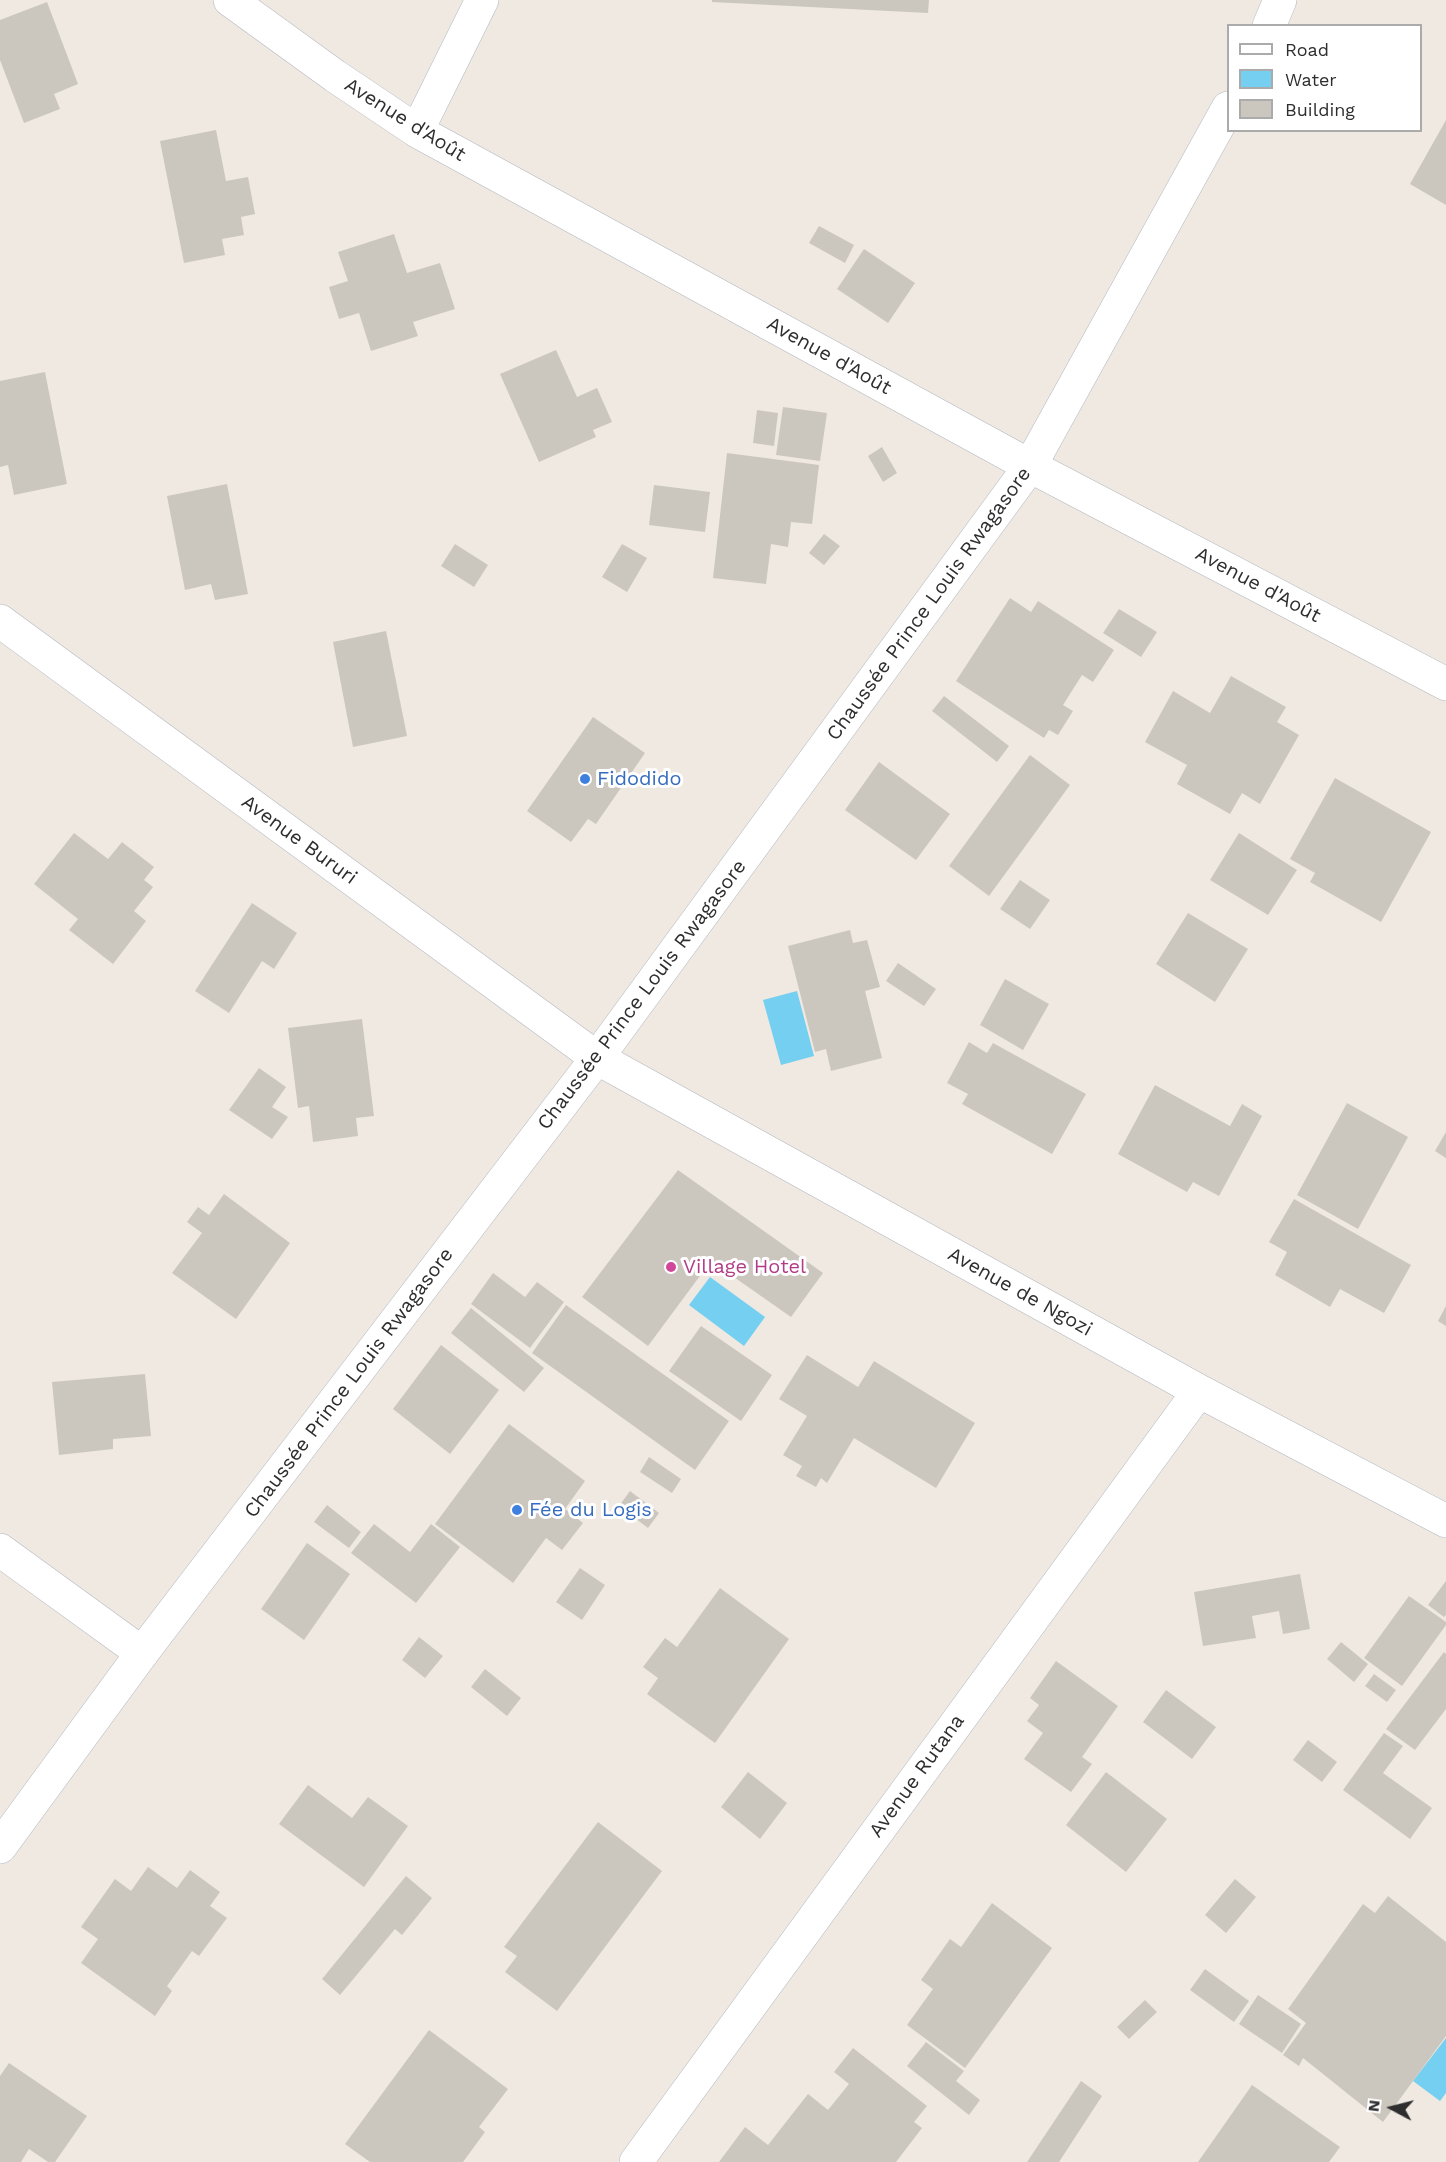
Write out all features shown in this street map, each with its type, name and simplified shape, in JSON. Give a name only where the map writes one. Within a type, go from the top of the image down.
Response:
[{"type":"street","name":"Avenue d'Août","points":[[230,0],[335,76],[417,131],[1030,466],[1446,684]]},
{"type":"street","points":[[417,131],[482,0]]},
{"type":"street","points":[[1270,24],[1280,0]]},
{"type":"street","name":"Chaussée Prince Louis Rwagasore","points":[[0,1847],[142,1653],[597,1058],[1030,466],[1227,110]]},
{"type":"street","name":"Avenue Bururi","points":[[0,621],[597,1058]]},
{"type":"street","name":"Avenue de Ngozi","points":[[597,1058],[1199,1391],[1446,1521]]},
{"type":"street","name":"Avenue Rutana","points":[[636,2162],[1199,1391]]},
{"type":"street","points":[[0,1550],[142,1653]]},
{"type":"water","points":[[797,991],[814,1056],[781,1065],[763,1000]]},
{"type":"water","points":[[710,1277],[765,1317],[744,1346],[689,1305]]},
{"type":"water","points":[[1446,2038],[1446,2093],[1440,2101],[1413,2081]]},
{"type":"building","points":[[712,0],[929,0],[928,13],[712,2]]},
{"type":"building","points":[[47,2],[78,84],[54,94],[60,109],[24,123],[0,60],[0,20]]},
{"type":"building","points":[[1446,120],[1446,205],[1410,184]]},
{"type":"building","points":[[216,130],[226,181],[248,177],[255,214],[241,217],[244,235],[222,239],[225,255],[184,263],[160,141]]},
{"type":"building","points":[[819,226],[854,245],[845,263],[809,243]]},
{"type":"building","points":[[394,234],[407,273],[440,263],[455,309],[413,322],[418,336],[371,351],[359,313],[339,319],[329,287],[348,281],[338,252]]},
{"type":"building","points":[[864,249],[915,283],[888,323],[837,289]]},
{"type":"building","points":[[556,350],[577,397],[597,388],[612,422],[593,430],[596,437],[539,462],[500,374]]},
{"type":"building","points":[[45,372],[67,484],[14,495],[8,465],[0,467],[0,381]]},
{"type":"building","points":[[783,407],[827,413],[820,461],[776,455]]},
{"type":"building","points":[[757,410],[778,413],[774,446],[753,443]]},
{"type":"building","points":[[882,447],[897,473],[883,482],[868,456]]},
{"type":"building","points":[[727,453],[819,465],[812,524],[791,522],[788,547],[771,544],[766,584],[713,578]]},
{"type":"building","points":[[227,484],[248,594],[215,600],[211,584],[185,590],[167,496]]},
{"type":"building","points":[[654,485],[710,492],[705,532],[649,525]]},
{"type":"building","points":[[824,534],[840,546],[824,565],[809,553]]},
{"type":"building","points":[[455,544],[488,565],[474,587],[441,566]]},
{"type":"building","points":[[622,544],[647,558],[627,592],[602,577]]},
{"type":"building","points":[[1010,598],[1031,612],[1038,601],[1114,650],[1093,682],[1082,675],[1063,705],[1073,711],[1058,735],[1049,730],[1044,738],[956,681]]},
{"type":"building","points":[[1119,609],[1157,632],[1141,657],[1103,633]]},
{"type":"building","points":[[386,631],[407,736],[353,747],[333,642]]},
{"type":"building","points":[[1231,676],[1286,707],[1277,722],[1299,735],[1260,804],[1242,793],[1230,814],[1177,784],[1187,765],[1145,742],[1173,691],[1210,713]]},
{"type":"building","points":[[944,696],[1009,746],[997,762],[932,711]]},
{"type":"building","points":[[593,717],[645,753],[596,824],[588,819],[571,842],[527,811]]},
{"type":"building","points":[[1030,755],[1070,785],[989,896],[949,866]]},
{"type":"building","points":[[879,762],[950,814],[916,860],[845,810]]},
{"type":"building","points":[[1335,778],[1431,832],[1381,922],[1310,882],[1315,873],[1290,859]]},
{"type":"building","points":[[74,833],[108,859],[122,842],[154,867],[144,880],[153,887],[134,911],[146,921],[113,964],[69,930],[78,919],[34,884]]},
{"type":"building","points":[[1239,833],[1297,870],[1268,915],[1210,880]]},
{"type":"building","points":[[1020,880],[1050,900],[1030,929],[1000,909]]},
{"type":"building","points":[[252,903],[297,933],[274,969],[262,961],[229,1013],[195,991]]},
{"type":"building","points":[[1188,913],[1248,949],[1215,1002],[1156,964]]},
{"type":"building","points":[[850,930],[853,943],[867,940],[880,987],[865,991],[882,1058],[831,1071],[826,1049],[815,1052],[788,946]]},
{"type":"building","points":[[898,963],[936,989],[924,1006],[886,981]]},
{"type":"building","points":[[1005,979],[1049,1004],[1023,1050],[980,1025]]},
{"type":"building","points":[[362,1019],[374,1116],[356,1118],[358,1136],[313,1142],[309,1106],[298,1108],[288,1028]]},
{"type":"building","points":[[969,1042],[987,1053],[993,1043],[1086,1094],[1052,1154],[962,1104],[968,1094],[947,1083]]},
{"type":"building","points":[[259,1068],[286,1087],[272,1107],[288,1117],[272,1139],[229,1110]]},
{"type":"building","points":[[1155,1085],[1230,1126],[1242,1104],[1262,1116],[1219,1196],[1193,1182],[1187,1192],[1118,1154]]},
{"type":"building","points":[[1347,1103],[1408,1137],[1358,1229],[1297,1195]]},
{"type":"building","points":[[1446,1132],[1446,1158],[1435,1151]]},
{"type":"building","points":[[678,1170],[823,1273],[791,1317],[711,1261],[648,1346],[582,1297]]},
{"type":"building","points":[[224,1194],[290,1243],[236,1319],[172,1273],[202,1233],[187,1222],[198,1207],[209,1215]]},
{"type":"building","points":[[1294,1199],[1411,1265],[1384,1313],[1340,1289],[1330,1307],[1275,1275],[1287,1252],[1269,1242]]},
{"type":"building","points":[[493,1273],[525,1297],[537,1282],[564,1302],[530,1348],[471,1304]]},
{"type":"building","points":[[566,1305],[729,1421],[695,1470],[532,1353]]},
{"type":"building","points":[[1446,1306],[1446,1326],[1438,1321]]},
{"type":"building","points":[[471,1308],[544,1368],[524,1392],[451,1333]]},
{"type":"building","points":[[701,1326],[772,1375],[741,1421],[669,1371]]},
{"type":"building","points":[[441,1345],[499,1390],[450,1454],[393,1409]]},
{"type":"building","points":[[807,1355],[858,1387],[874,1361],[975,1423],[936,1488],[854,1438],[827,1483],[821,1478],[816,1487],[796,1476],[802,1466],[783,1455],[807,1416],[779,1399]]},
{"type":"building","points":[[145,1374],[151,1436],[113,1439],[113,1449],[59,1455],[52,1382]]},
{"type":"building","points":[[509,1424],[585,1481],[565,1509],[583,1523],[562,1550],[546,1538],[513,1583],[435,1524]]},
{"type":"building","points":[[649,1457],[681,1479],[672,1493],[640,1472]]},
{"type":"building","points":[[630,1491],[659,1513],[648,1528],[619,1506]]},
{"type":"building","points":[[327,1505],[361,1532],[349,1548],[314,1522]]},
{"type":"building","points":[[374,1524],[410,1552],[431,1524],[460,1547],[416,1603],[351,1553]]},
{"type":"building","points":[[307,1543],[350,1574],[304,1640],[261,1609]]},
{"type":"building","points":[[580,1568],[605,1585],[582,1620],[556,1602]]},
{"type":"building","points":[[1300,1574],[1310,1629],[1283,1634],[1279,1611],[1252,1616],[1256,1638],[1203,1646],[1194,1592]]},
{"type":"building","points":[[1446,1581],[1446,1615],[1444,1617],[1428,1605]]},
{"type":"building","points":[[720,1588],[789,1639],[715,1743],[647,1694],[658,1678],[643,1667],[665,1638],[677,1647]]},
{"type":"building","points":[[1409,1596],[1446,1622],[1446,1625],[1402,1686],[1364,1658]]},
{"type":"building","points":[[419,1637],[443,1656],[425,1678],[402,1660]]},
{"type":"building","points":[[1341,1642],[1368,1664],[1354,1682],[1327,1659]]},
{"type":"building","points":[[1444,1652],[1446,1654],[1446,1709],[1415,1750],[1386,1729]]},
{"type":"building","points":[[1056,1661],[1118,1706],[1082,1757],[1092,1764],[1071,1792],[1024,1759],[1043,1733],[1027,1721],[1039,1705],[1030,1698]]},
{"type":"building","points":[[485,1669],[521,1698],[507,1716],[471,1687]]},
{"type":"building","points":[[1374,1674],[1396,1690],[1387,1702],[1365,1686]]},
{"type":"building","points":[[1166,1690],[1216,1727],[1192,1759],[1143,1722]]},
{"type":"building","points":[[1384,1733],[1403,1746],[1383,1773],[1432,1808],[1410,1839],[1343,1790]]},
{"type":"building","points":[[1308,1740],[1337,1762],[1322,1782],[1293,1760]]},
{"type":"building","points":[[748,1772],[787,1803],[760,1839],[721,1807]]},
{"type":"building","points":[[1106,1772],[1167,1819],[1126,1872],[1066,1825]]},
{"type":"building","points":[[308,1785],[352,1818],[368,1797],[408,1826],[364,1887],[279,1824]]},
{"type":"building","points":[[598,1822],[662,1871],[557,2011],[505,1972],[517,1956],[504,1947]]},
{"type":"building","points":[[148,1867],[177,1888],[190,1870],[220,1892],[210,1906],[227,1918],[199,1956],[192,1951],[167,1986],[172,1991],[155,2016],[81,1963],[98,1939],[81,1927],[115,1879],[131,1891]]},
{"type":"building","points":[[406,1876],[432,1898],[402,1935],[395,1929],[340,1995],[322,1979]]},
{"type":"building","points":[[1235,1879],[1256,1897],[1226,1933],[1205,1915]]},
{"type":"building","points":[[1388,1896],[1446,1942],[1446,2036],[1383,2122],[1303,2058],[1299,2066],[1283,2055],[1306,2023],[1288,2009],[1363,1904],[1375,1913]]},
{"type":"building","points":[[992,1903],[1052,1948],[965,2068],[907,2025],[933,1989],[921,1980],[950,1939],[961,1947]]},
{"type":"building","points":[[1205,1969],[1249,2001],[1234,2022],[1190,1990]]},
{"type":"building","points":[[1258,1995],[1301,2024],[1282,2053],[1239,2024]]},
{"type":"building","points":[[1145,2000],[1157,2012],[1129,2039],[1117,2027]]},
{"type":"building","points":[[429,2030],[508,2089],[479,2127],[485,2132],[463,2162],[370,2162],[345,2144]]},
{"type":"building","points":[[926,2042],[964,2071],[956,2081],[980,2100],[969,2115],[907,2066]]},
{"type":"building","points":[[853,2048],[927,2106],[914,2122],[922,2128],[896,2162],[719,2162],[745,2127],[768,2145],[808,2094],[828,2110],[849,2084],[834,2072]]},
{"type":"building","points":[[9,2063],[87,2116],[55,2162],[48,2162],[29,2149],[21,2162],[0,2162],[0,2076]]},
{"type":"building","points":[[1081,2081],[1102,2096],[1059,2162],[1027,2162]]},
{"type":"building","points":[[1252,2085],[1340,2147],[1329,2162],[1198,2162]]},
{"type":"place","name":"Fidodido","points":[[585,779]]},
{"type":"place","name":"Village Hotel","points":[[671,1267]]},
{"type":"place","name":"Fée du Logis","points":[[517,1510]]}]
